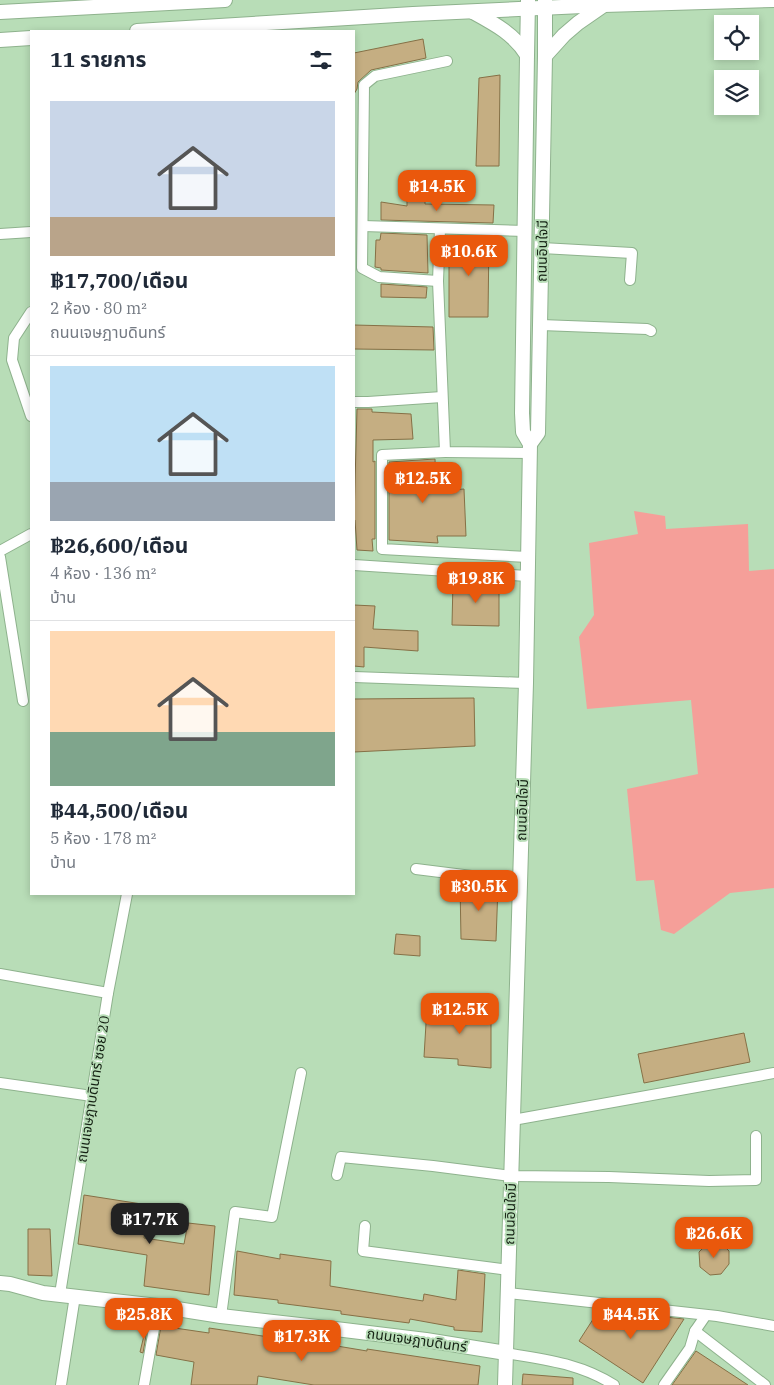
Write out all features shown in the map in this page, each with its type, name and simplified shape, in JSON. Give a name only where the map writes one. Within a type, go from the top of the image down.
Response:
[{"type":"main road","points":[[0,12],[224,0]]},
{"type":"main road","points":[[153,30],[473,12],[545,4],[604,5],[774,0]]},
{"type":"main road","name":"ถนนอินใจมี","points":[[530,448],[538,432],[545,4]]},
{"type":"main road","name":"ถนนอินใจมี","points":[[505,1385],[528,576],[530,448],[523,432],[522,413],[528,5]]},
{"type":"main road","points":[[545,56],[564,35],[604,5]]},
{"type":"main road","points":[[473,12],[513,37],[527,55]]},
{"type":"main road","points":[[0,40],[30,38]]},
{"type":"main road","name":"ถนนเจษฎาบดินทร์","points":[[0,1283],[44,1293],[426,1340],[506,1353]]},
{"type":"street","points":[[438,281],[379,277],[362,268],[363,226],[359,206],[364,85],[375,76],[447,61]]},
{"type":"street","points":[[363,226],[525,232]]},
{"type":"street","points":[[440,229],[438,281],[445,452]]},
{"type":"street","points":[[0,234],[30,232]]},
{"type":"street","points":[[542,248],[632,252],[630,280]]},
{"type":"street","points":[[30,314],[14,338],[12,360],[30,413]]},
{"type":"street","points":[[541,325],[647,329],[651,331]]},
{"type":"street","points":[[355,402],[442,397]]},
{"type":"street","points":[[528,557],[382,549],[382,455],[530,448]]},
{"type":"street","points":[[0,551],[30,535]]},
{"type":"street","points":[[0,557],[23,701]]},
{"type":"street","points":[[355,565],[528,576]]},
{"type":"street","points":[[355,678],[526,683]]},
{"type":"street","points":[[416,869],[520,882]]},
{"type":"street","name":"ถนนเจษฎาบดินทร์ ซอย 20","points":[[60,1294],[108,993],[127,895]]},
{"type":"street","points":[[0,974],[108,993]]},
{"type":"street","points":[[513,1120],[774,1073]]},
{"type":"street","points":[[221,1316],[235,1212],[272,1217],[301,1074]]},
{"type":"street","points":[[0,1084],[92,1096]]},
{"type":"street","points":[[337,1175],[341,1157],[512,1176],[709,1181],[756,1180],[756,1136]]},
{"type":"street","points":[[365,1226],[363,1251],[508,1270]]},
{"type":"street","points":[[508,1293],[706,1315],[774,1326]]},
{"type":"street","points":[[61,1385],[75,1296]]},
{"type":"street","points":[[144,1385],[158,1306]]},
{"type":"street","points":[[664,1385],[690,1348],[695,1331],[706,1315]]},
{"type":"street","points":[[695,1331],[765,1385]]},
{"type":"street","points":[[506,1353],[566,1363],[599,1375],[614,1385]]},
{"type":"shaded area","points":[[634,511],[665,516],[666,529],[748,524],[749,571],[774,569],[774,888],[730,893],[674,934],[661,930],[654,880],[636,881],[627,789],[698,774],[691,700],[587,709],[579,637],[594,615],[589,543],[638,534]]},
{"type":"building","points":[[423,39],[426,58],[371,70],[358,82],[355,92],[355,53]]},
{"type":"building","points":[[500,75],[499,166],[476,166],[479,78]]},
{"type":"building","points":[[407,198],[425,199],[425,204],[494,205],[493,223],[381,220],[381,202],[407,206]]},
{"type":"building","points":[[381,233],[427,235],[428,273],[381,270],[381,268],[375,267],[376,240],[380,240]]},
{"type":"building","points":[[449,236],[489,237],[488,317],[449,317]]},
{"type":"building","points":[[381,284],[427,287],[426,298],[381,297]]},
{"type":"building","points":[[355,325],[433,327],[434,350],[355,349]]},
{"type":"building","points":[[357,409],[372,409],[372,412],[411,414],[413,439],[373,440],[373,462],[375,461],[375,539],[372,539],[373,551],[357,550],[355,483]]},
{"type":"building","points":[[435,459],[436,491],[464,489],[466,536],[437,536],[438,543],[389,540],[389,462]]},
{"type":"building","points":[[453,581],[499,583],[499,626],[452,625]]},
{"type":"building","points":[[355,605],[375,606],[373,629],[418,631],[418,651],[364,647],[364,667],[355,666]]},
{"type":"building","points":[[474,698],[475,746],[355,752],[355,699]]},
{"type":"building","points":[[460,884],[498,886],[496,941],[461,939]]},
{"type":"building","points":[[396,934],[420,936],[420,956],[394,954]]},
{"type":"building","points":[[459,1004],[491,1006],[491,1068],[458,1065],[458,1059],[424,1057],[427,1007],[459,1010]]},
{"type":"building","points":[[744,1033],[750,1062],[644,1083],[638,1054]]},
{"type":"building","points":[[84,1195],[148,1205],[144,1238],[184,1244],[188,1223],[215,1226],[209,1295],[144,1286],[147,1255],[78,1244]]},
{"type":"building","points":[[28,1229],[50,1229],[52,1276],[28,1275]]},
{"type":"building","points":[[721,1243],[729,1251],[729,1264],[721,1274],[710,1275],[700,1267],[699,1252],[707,1244]]},
{"type":"building","points":[[237,1251],[280,1259],[280,1254],[331,1261],[330,1286],[423,1301],[424,1294],[456,1300],[458,1270],[485,1274],[482,1332],[454,1330],[454,1327],[410,1319],[409,1323],[341,1314],[341,1311],[278,1303],[278,1300],[234,1295]]},
{"type":"building","points":[[599,1310],[684,1319],[643,1383],[579,1341]]},
{"type":"building","points":[[148,1324],[143,1353],[140,1352]]},
{"type":"building","points":[[161,1326],[209,1333],[209,1328],[289,1340],[289,1338],[367,1351],[367,1349],[480,1366],[478,1385],[314,1385],[258,1376],[257,1385],[191,1385],[194,1362],[156,1355]]},
{"type":"building","points":[[696,1351],[748,1385],[672,1385]]},
{"type":"building","points":[[523,1374],[573,1378],[573,1385],[522,1385]]}]
